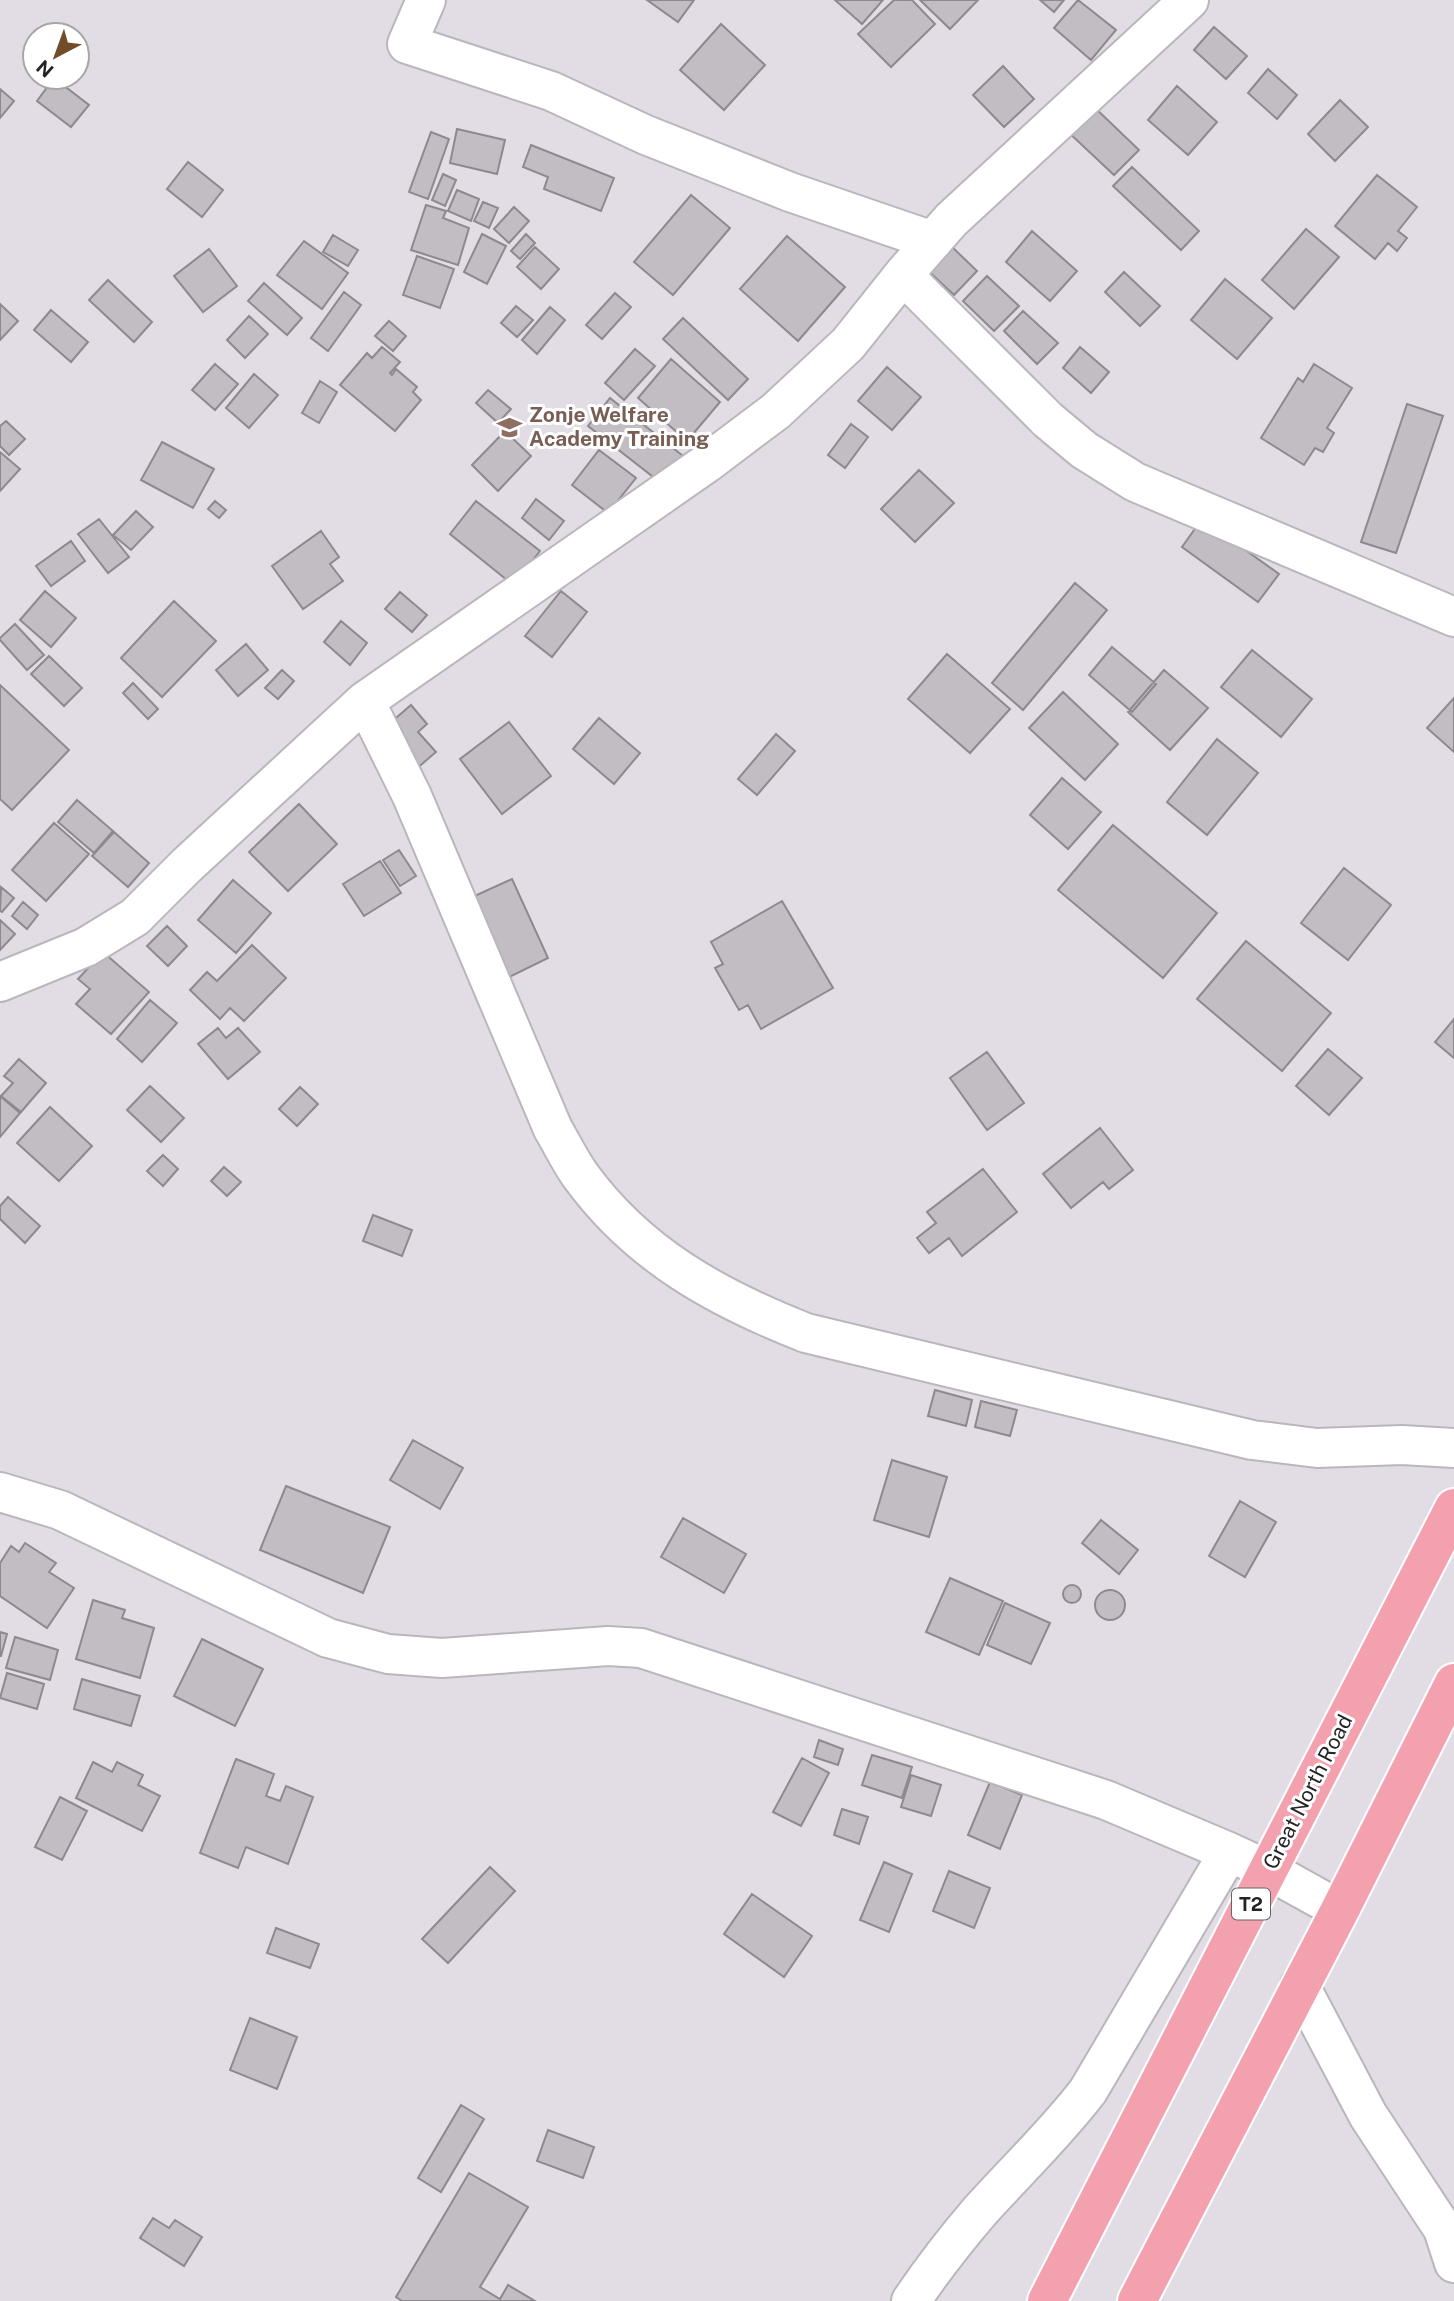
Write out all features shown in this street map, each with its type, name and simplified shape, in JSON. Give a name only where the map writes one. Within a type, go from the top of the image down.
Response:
[{"type":"highway","name":"Great North Road","points":[[1047,2301],[1454,1508]]},
{"type":"highway","points":[[1138,2301],[1340,1910],[1454,1682]]},
{"type":"street","points":[[425,0],[407,44],[551,91],[646,135],[790,192],[933,241]]},
{"type":"street","points":[[0,982],[86,947],[135,917],[187,865],[365,701],[707,463],[776,411],[848,344],[951,220],[1189,0]]},
{"type":"street","points":[[904,275],[1048,420],[1084,450],[1135,482],[1454,617]]},
{"type":"street","points":[[365,701],[412,796],[553,1129],[579,1174],[613,1215],[668,1262],[708,1289],[806,1333],[1252,1440],[1317,1448],[1402,1445],[1454,1448]]},
{"type":"street","points":[[0,1492],[60,1510],[328,1637],[388,1654],[442,1658],[608,1646],[641,1648],[1106,1800],[1230,1852],[1340,1910]]},
{"type":"street","points":[[911,2301],[939,2260],[981,2210],[1064,2123],[1088,2091],[1230,1852]]},
{"type":"street","points":[[1300,1986],[1368,2115],[1443,2229],[1454,2263]]},
{"type":"building","points":[[647,0],[694,0],[678,22]]},
{"type":"building","points":[[835,0],[883,0],[862,24]]},
{"type":"building","points":[[894,0],[912,0],[935,24],[891,67],[858,34]]},
{"type":"building","points":[[920,0],[978,0],[950,29]]},
{"type":"building","points":[[1040,0],[1064,0],[1054,12]]},
{"type":"building","points":[[1078,0],[1116,30],[1091,60],[1054,28]]},
{"type":"building","points":[[721,24],[765,65],[724,110],[680,70]]},
{"type":"building","points":[[1214,27],[1247,56],[1226,79],[1194,50]]},
{"type":"building","points":[[1003,66],[1034,99],[1004,127],[973,95]]},
{"type":"building","points":[[1268,69],[1297,95],[1277,119],[1248,93]]},
{"type":"building","points":[[1177,86],[1217,122],[1188,155],[1148,120]]},
{"type":"building","points":[[0,89],[14,101],[0,118]]},
{"type":"building","points":[[44,91],[71,91],[89,105],[71,127],[37,101]]},
{"type":"building","points":[[1340,100],[1368,127],[1335,161],[1308,134]]},
{"type":"building","points":[[1092,105],[1139,150],[1114,175],[1067,131]]},
{"type":"building","points":[[457,129],[505,140],[497,174],[450,163]]},
{"type":"building","points":[[431,132],[449,139],[428,199],[409,192]]},
{"type":"building","points":[[531,145],[614,178],[601,211],[544,189],[548,177],[523,167]]},
{"type":"building","points":[[188,162],[223,190],[202,217],[167,189]]},
{"type":"building","points":[[1132,167],[1199,231],[1181,250],[1113,186]]},
{"type":"building","points":[[443,174],[456,180],[445,206],[432,200]]},
{"type":"building","points":[[1377,175],[1417,207],[1398,231],[1407,238],[1397,251],[1388,243],[1375,259],[1335,226]]},
{"type":"building","points":[[457,190],[479,199],[471,221],[448,211]]},
{"type":"building","points":[[691,195],[730,228],[673,295],[634,262]]},
{"type":"building","points":[[483,202],[498,208],[489,228],[474,221]]},
{"type":"building","points":[[426,205],[446,211],[443,218],[469,228],[458,265],[411,250]]},
{"type":"building","points":[[514,207],[529,221],[509,243],[494,229]]},
{"type":"building","points":[[1306,229],[1339,257],[1294,309],[1262,280]]},
{"type":"building","points":[[1032,231],[1077,271],[1050,301],[1006,262]]},
{"type":"building","points":[[482,234],[506,246],[487,284],[464,272]]},
{"type":"building","points":[[526,234],[535,243],[520,259],[511,251]]},
{"type":"building","points":[[333,235],[358,250],[348,266],[323,252]]},
{"type":"building","points":[[787,236],[845,287],[798,341],[740,289]]},
{"type":"building","points":[[304,241],[348,273],[322,309],[277,275]]},
{"type":"building","points":[[948,243],[977,271],[954,295],[924,267]]},
{"type":"building","points":[[535,247],[559,269],[541,289],[517,267]]},
{"type":"building","points":[[209,249],[237,286],[203,312],[174,276]]},
{"type":"building","points":[[417,256],[454,269],[440,308],[403,295]]},
{"type":"building","points":[[1124,272],[1160,306],[1140,326],[1105,292]]},
{"type":"building","points":[[987,276],[1019,306],[994,331],[963,301]]},
{"type":"building","points":[[1225,279],[1272,318],[1237,359],[1191,320]]},
{"type":"building","points":[[108,280],[152,322],[134,342],[89,300]]},
{"type":"building","points":[[264,283],[302,318],[287,335],[248,301]]},
{"type":"building","points":[[344,292],[361,305],[328,351],[311,338]]},
{"type":"building","points":[[615,293],[631,307],[602,339],[586,325]]},
{"type":"building","points":[[0,304],[18,321],[0,340]]},
{"type":"building","points":[[516,306],[533,320],[517,337],[501,323]]},
{"type":"building","points":[[550,307],[565,320],[537,354],[522,340]]},
{"type":"building","points":[[51,310],[88,342],[71,362],[34,330]]},
{"type":"building","points":[[1023,311],[1058,343],[1037,364],[1004,331]]},
{"type":"building","points":[[249,316],[268,334],[245,358],[227,340]]},
{"type":"building","points":[[683,318],[748,379],[728,400],[663,339]]},
{"type":"building","points":[[389,321],[406,336],[393,351],[375,336]]},
{"type":"building","points":[[382,347],[400,362],[390,373],[392,375],[396,369],[417,387],[413,392],[421,400],[395,431],[340,385],[367,353],[372,358]]},
{"type":"building","points":[[1080,347],[1109,372],[1091,393],[1063,368]]},
{"type":"building","points":[[635,349],[655,366],[624,400],[605,383]]},
{"type":"building","points":[[671,359],[720,402],[687,441],[638,398]]},
{"type":"building","points":[[215,364],[238,384],[215,410],[192,390]]},
{"type":"building","points":[[1314,364],[1352,388],[1327,428],[1334,433],[1323,452],[1315,448],[1304,465],[1261,438],[1298,378],[1303,382]]},
{"type":"building","points":[[887,367],[921,397],[892,430],[858,401]]},
{"type":"building","points":[[254,374],[278,395],[249,428],[226,408]]},
{"type":"building","points":[[320,381],[337,392],[319,423],[302,413]]},
{"type":"building","points":[[488,390],[511,409],[498,423],[476,403]]},
{"type":"building","points":[[610,398],[683,456],[661,483],[588,426]]},
{"type":"building","points":[[1407,404],[1443,416],[1396,553],[1361,542]]},
{"type":"building","points":[[6,421],[25,439],[9,455],[0,446],[0,426]]},
{"type":"building","points":[[851,424],[868,437],[845,468],[828,455]]},
{"type":"building","points":[[505,431],[531,456],[498,491],[472,465]]},
{"type":"building","points":[[162,442],[214,469],[193,508],[141,480]]},
{"type":"building","points":[[599,450],[636,478],[608,513],[572,485]]},
{"type":"building","points":[[0,452],[20,469],[0,491]]},
{"type":"building","points":[[919,470],[954,503],[915,542],[881,509]]},
{"type":"building","points":[[536,499],[564,521],[549,540],[522,518]]},
{"type":"building","points":[[215,501],[226,510],[219,518],[208,509]]},
{"type":"building","points":[[476,501],[540,551],[513,585],[450,534]]},
{"type":"building","points":[[136,511],[153,527],[131,550],[113,535]]},
{"type":"building","points":[[99,519],[129,557],[108,573],[78,534]]},
{"type":"building","points":[[1202,519],[1279,574],[1258,602],[1182,547]]},
{"type":"building","points":[[321,531],[339,557],[330,564],[343,581],[303,609],[272,566]]},
{"type":"building","points":[[71,541],[85,561],[51,586],[36,566]]},
{"type":"building","points":[[1075,583],[1107,610],[1023,710],[992,683]]},
{"type":"building","points":[[45,591],[76,618],[51,647],[20,620]]},
{"type":"building","points":[[561,591],[587,612],[552,657],[525,636]]},
{"type":"building","points":[[400,592],[427,615],[412,632],[385,609]]},
{"type":"building","points":[[174,601],[216,641],[162,697],[121,658]]},
{"type":"building","points":[[341,621],[367,643],[350,665],[324,642]]},
{"type":"building","points":[[15,624],[44,655],[27,670],[0,640]]},
{"type":"building","points":[[246,644],[268,670],[238,696],[216,670]]},
{"type":"building","points":[[1112,647],[1156,684],[1132,712],[1089,675]]},
{"type":"building","points":[[1252,650],[1312,699],[1281,737],[1221,687]]},
{"type":"building","points":[[947,654],[1010,709],[970,753],[908,699]]},
{"type":"building","points":[[49,656],[82,688],[64,706],[31,674]]},
{"type":"building","points":[[282,670],[294,681],[278,699],[265,688]]},
{"type":"building","points":[[1164,670],[1208,708],[1170,750],[1128,712]]},
{"type":"building","points":[[133,683],[158,709],[148,719],[123,693]]},
{"type":"building","points":[[0,685],[69,750],[12,810],[0,799]]},
{"type":"building","points":[[1063,692],[1118,744],[1085,780],[1029,728]]},
{"type":"building","points":[[1454,698],[1454,752],[1427,728]]},
{"type":"building","points":[[411,705],[427,724],[418,732],[436,752],[415,770],[382,730]]},
{"type":"building","points":[[599,718],[640,753],[614,784],[573,749]]},
{"type":"building","points":[[509,722],[551,776],[502,814],[460,759]]},
{"type":"building","points":[[776,734],[795,751],[757,795],[738,779]]},
{"type":"building","points":[[1217,739],[1258,773],[1207,835],[1167,802]]},
{"type":"building","points":[[1062,778],[1101,812],[1068,849],[1030,815]]},
{"type":"building","points":[[77,800],[113,831],[94,853],[58,822]]},
{"type":"building","points":[[299,804],[337,844],[288,891],[249,852]]},
{"type":"building","points":[[54,823],[89,854],[46,901],[12,870]]},
{"type":"building","points":[[1113,825],[1217,913],[1163,978],[1058,890]]},
{"type":"building","points":[[114,832],[149,863],[128,887],[92,856]]},
{"type":"building","points":[[399,850],[416,876],[400,886],[383,860]]},
{"type":"building","points":[[380,861],[401,893],[364,916],[343,884]]},
{"type":"building","points":[[1344,868],[1391,905],[1348,960],[1301,923]]},
{"type":"building","points":[[512,879],[548,958],[505,979],[468,899]]},
{"type":"building","points":[[233,880],[271,913],[236,953],[198,920]]},
{"type":"building","points":[[1,887],[14,898],[2,912],[0,911]]},
{"type":"building","points":[[782,901],[833,988],[761,1029],[748,1005],[739,1010],[715,968],[723,964],[711,942]]},
{"type":"building","points":[[23,902],[38,915],[27,929],[12,916]]},
{"type":"building","points":[[0,920],[15,934],[0,950]]},
{"type":"building","points":[[167,926],[187,946],[168,966],[147,946]]},
{"type":"building","points":[[1246,941],[1331,1013],[1282,1071],[1197,999]]},
{"type":"building","points":[[252,945],[286,978],[244,1021],[230,1008],[220,1019],[190,990],[207,972],[217,981]]},
{"type":"building","points":[[103,952],[149,992],[111,1034],[76,1004],[90,989],[78,979]]},
{"type":"building","points":[[150,1000],[177,1023],[142,1062],[117,1039]]},
{"type":"building","points":[[1454,1019],[1454,1058],[1435,1042]]},
{"type":"building","points":[[218,1028],[226,1038],[238,1028],[260,1052],[228,1079],[198,1044]]},
{"type":"building","points":[[1328,1049],[1362,1078],[1329,1115],[1296,1086]]},
{"type":"building","points":[[987,1052],[1024,1103],[987,1130],[950,1078]]},
{"type":"building","points":[[19,1059],[46,1083],[21,1112],[1,1096],[13,1083],[4,1076]]},
{"type":"building","points":[[150,1086],[184,1118],[161,1142],[127,1110]]},
{"type":"building","points":[[300,1087],[318,1104],[297,1126],[279,1109]]},
{"type":"building","points":[[0,1096],[20,1113],[0,1137]]},
{"type":"building","points":[[50,1107],[92,1146],[59,1181],[17,1143]]},
{"type":"building","points":[[1100,1128],[1133,1170],[1109,1189],[1103,1182],[1071,1208],[1043,1174]]},
{"type":"building","points":[[163,1155],[178,1169],[163,1186],[147,1171]]},
{"type":"building","points":[[224,1167],[241,1182],[227,1196],[211,1181]]},
{"type":"building","points":[[983,1169],[1017,1212],[962,1256],[949,1238],[929,1253],[917,1238],[936,1223],[927,1212]]},
{"type":"building","points":[[8,1197],[40,1226],[25,1243],[0,1219],[0,1206]]},
{"type":"building","points":[[373,1215],[412,1230],[402,1256],[363,1241]]},
{"type":"building","points":[[935,1390],[972,1400],[966,1426],[928,1416]]},
{"type":"building","points":[[981,1401],[1017,1410],[1010,1436],[975,1427]]},
{"type":"building","points":[[413,1440],[463,1468],[440,1509],[390,1480]]},
{"type":"building","points":[[892,1460],[947,1477],[929,1537],[874,1520]]},
{"type":"building","points":[[286,1486],[390,1527],[363,1593],[260,1550]]},
{"type":"building","points":[[1240,1501],[1276,1522],[1245,1577],[1209,1556]]},
{"type":"building","points":[[683,1518],[746,1554],[724,1593],[661,1557]]},
{"type":"building","points":[[1101,1520],[1138,1550],[1119,1574],[1082,1543]]},
{"type":"building","points":[[25,1543],[56,1563],[49,1572],[74,1588],[47,1628],[0,1596],[0,1563],[11,1546],[19,1552]]},
{"type":"building","points":[[950,1578],[1003,1601],[979,1655],[926,1632]]},
{"type":"building","points":[[1072,1585],[1078,1588],[1081,1594],[1078,1600],[1072,1603],[1066,1600],[1063,1594],[1066,1588]]},
{"type":"building","points":[[1110,1590],[1121,1594],[1125,1605],[1121,1616],[1110,1620],[1099,1616],[1095,1605],[1099,1594]]},
{"type":"building","points":[[93,1600],[125,1610],[122,1618],[154,1628],[140,1678],[76,1659]]},
{"type":"building","points":[[1005,1603],[1050,1623],[1031,1664],[987,1645]]},
{"type":"building","points":[[0,1632],[7,1634],[1,1656],[0,1656]]},
{"type":"building","points":[[15,1637],[58,1650],[50,1680],[6,1668]]},
{"type":"building","points":[[202,1639],[263,1669],[235,1726],[174,1696]]},
{"type":"building","points":[[7,1673],[44,1684],[37,1709],[0,1698]]},
{"type":"building","points":[[82,1679],[140,1696],[131,1726],[74,1709]]},
{"type":"building","points":[[819,1740],[843,1749],[838,1765],[814,1757]]},
{"type":"building","points":[[872,1755],[912,1767],[902,1798],[862,1785]]},
{"type":"building","points":[[802,1758],[829,1773],[801,1826],[773,1812]]},
{"type":"building","points":[[236,1759],[274,1774],[266,1796],[280,1801],[286,1786],[313,1797],[288,1864],[246,1847],[238,1868],[200,1853]]},
{"type":"building","points":[[93,1762],[112,1772],[117,1762],[143,1775],[138,1785],[160,1796],[142,1831],[76,1798]]},
{"type":"building","points":[[911,1775],[941,1785],[931,1816],[901,1807]]},
{"type":"building","points":[[990,1782],[1022,1795],[1000,1849],[968,1835]]},
{"type":"building","points":[[60,1797],[87,1811],[62,1860],[35,1847]]},
{"type":"building","points":[[842,1809],[868,1817],[859,1844],[834,1835]]},
{"type":"building","points":[[884,1862],[912,1874],[889,1932],[860,1920]]},
{"type":"building","points":[[490,1867],[515,1891],[448,1963],[422,1939]]},
{"type":"building","points":[[949,1871],[990,1888],[974,1928],[933,1911]]},
{"type":"building","points":[[752,1894],[812,1936],[784,1977],[724,1934]]},
{"type":"building","points":[[276,1928],[319,1944],[310,1968],[267,1953]]},
{"type":"building","points":[[250,2018],[297,2037],[277,2089],[230,2070]]},
{"type":"building","points":[[461,2105],[484,2119],[441,2192],[418,2178]]},
{"type":"building","points":[[548,2130],[594,2147],[583,2178],[537,2161]]},
{"type":"building","points":[[469,2173],[528,2207],[480,2287],[500,2299],[508,2285],[535,2301],[402,2301],[396,2297]]},
{"type":"building","points":[[153,2218],[169,2228],[175,2220],[202,2237],[184,2266],[140,2238]]},
{"type":"place","name":"Zonje Welfare Academy Training","points":[[509,427]]}]
